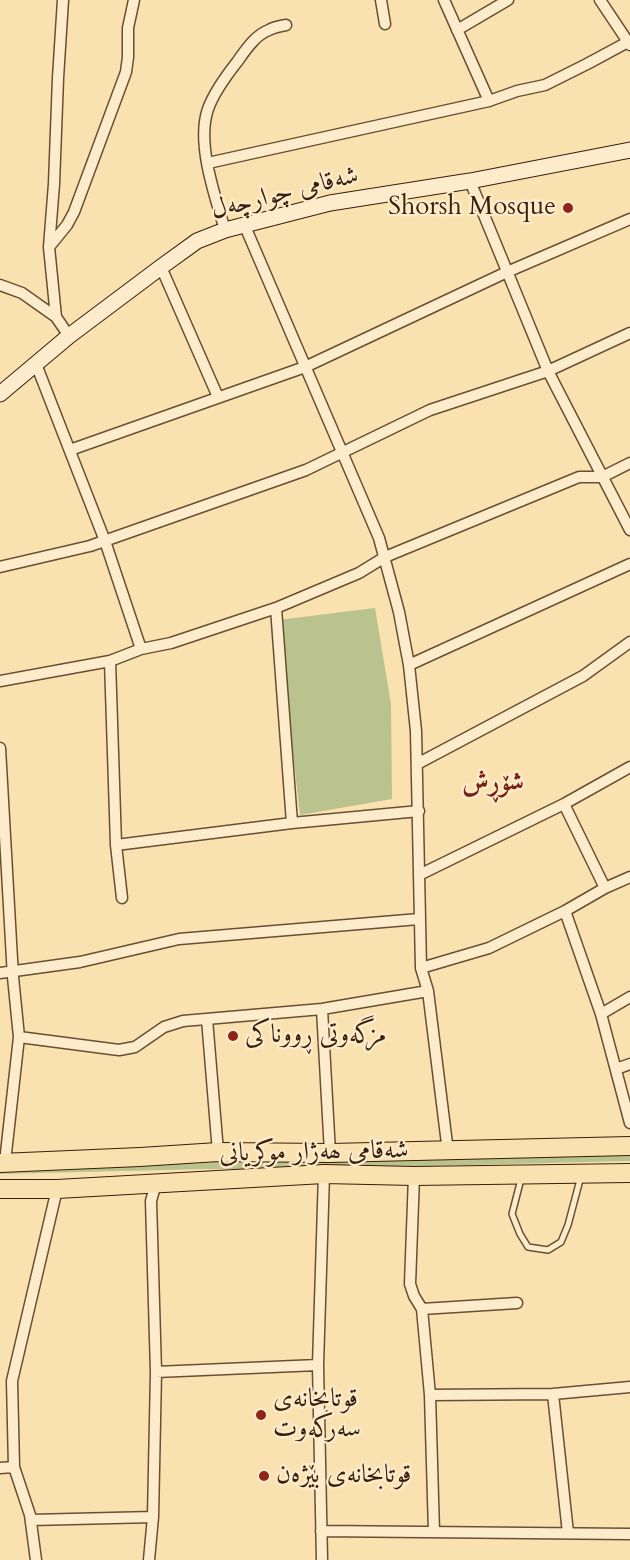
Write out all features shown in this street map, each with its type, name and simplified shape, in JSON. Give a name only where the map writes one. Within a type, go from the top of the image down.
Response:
[{"type":"highway","name":"شەقامی ھەژار موکریانی","points":[[2,1162],[218,1152],[448,1152],[630,1146]]},
{"type":"highway","name":"شەقامی ھەژار موکریانی","points":[[0,1189],[57,1189],[324,1174],[414,1176],[630,1173]]},
{"type":"main road","name":"شەقامی چوارچەل","points":[[0,394],[69,336],[160,267],[197,241],[225,230],[330,203],[470,182],[630,150]]},
{"type":"street","points":[[56,317],[49,247],[63,0]]},
{"type":"street","points":[[49,247],[67,225],[74,212],[126,72],[128,28],[134,0]]},
{"type":"street","points":[[381,0],[385,24]]},
{"type":"street","points":[[444,0],[489,101]]},
{"type":"street","points":[[457,30],[508,0]]},
{"type":"street","points":[[208,164],[489,101],[517,91],[545,85],[629,43],[600,0]]},
{"type":"street","points":[[225,230],[210,176],[203,132],[207,111],[214,95],[252,43],[266,30],[286,25]]},
{"type":"street","points":[[470,182],[548,371],[630,530]]},
{"type":"street","points":[[70,450],[305,367],[507,272],[630,219]]},
{"type":"street","points":[[244,224],[379,538],[399,612],[413,698],[419,811],[421,968],[428,990],[448,1152]]},
{"type":"street","points":[[160,267],[218,397]]},
{"type":"street","points":[[1,284],[22,293],[56,317],[69,336]]},
{"type":"street","points":[[0,567],[90,546],[306,470],[430,410],[548,371],[630,333]]},
{"type":"street","points":[[36,364],[105,541],[141,649]]},
{"type":"street","points":[[0,681],[110,661],[141,649],[171,643],[276,608],[359,573],[385,557],[579,477],[602,477],[630,463]]},
{"type":"street","points":[[409,665],[630,564]]},
{"type":"street","points":[[276,608],[292,823]]},
{"type":"street","points":[[417,764],[583,676],[630,642]]},
{"type":"street","points":[[110,661],[116,845],[122,898]]},
{"type":"street","points":[[0,748],[12,970],[19,1037],[2,1162]]},
{"type":"street","points":[[419,875],[564,804],[630,767]]},
{"type":"street","points":[[564,804],[605,888]]},
{"type":"street","points":[[116,845],[292,823],[419,811]]},
{"type":"street","points":[[421,968],[489,948],[630,877]]},
{"type":"street","points":[[565,911],[601,1014],[630,1123]]},
{"type":"street","points":[[0,973],[80,962],[179,939],[419,919]]},
{"type":"street","points":[[19,1037],[119,1050],[135,1047],[164,1027],[183,1021],[322,1009],[428,990]]},
{"type":"street","points":[[601,1014],[630,997]]},
{"type":"street","points":[[322,1009],[330,1153]]},
{"type":"street","points":[[207,1019],[218,1152]]},
{"type":"street","points":[[616,1068],[630,1064]]},
{"type":"street","points":[[322,1560],[318,1365],[324,1174]]},
{"type":"street","points":[[414,1176],[410,1284],[422,1309],[430,1395],[434,1532]]},
{"type":"street","points":[[150,1560],[156,1372],[151,1200],[156,1183]]},
{"type":"street","points":[[36,1560],[31,1520],[14,1467],[12,1381],[57,1189]]},
{"type":"street","points":[[422,1309],[517,1303]]},
{"type":"street","points":[[156,1372],[318,1365]]},
{"type":"street","points":[[430,1395],[553,1394],[630,1387]]},
{"type":"street","points":[[553,1394],[568,1533]]},
{"type":"street","points":[[0,1468],[14,1467]]},
{"type":"street","points":[[31,1520],[153,1517]]},
{"type":"street","points":[[321,1531],[630,1534]]},
{"type":"lane","points":[[522,1174],[512,1214],[528,1247],[548,1250],[561,1242],[568,1225],[581,1174]]},
{"type":"green space","points":[[375,608],[391,704],[392,799],[300,815],[278,620]]},
{"type":"green space","points":[[630,1149],[630,1161],[0,1174],[0,1165]]},
{"type":"place","name":"Shorsh Mosque","points":[[568,208]]},
{"type":"place","name":"مزگەوتی ڕووناکی","points":[[233,1036]]},
{"type":"place","name":"قوتابخانەی سەرکەوت","points":[[261,1415]]},
{"type":"place","name":"قوتابخانەی بێژەن","points":[[264,1476]]},
{"type":"district","name":"شۆڕش","points":[[493,784]]}]
